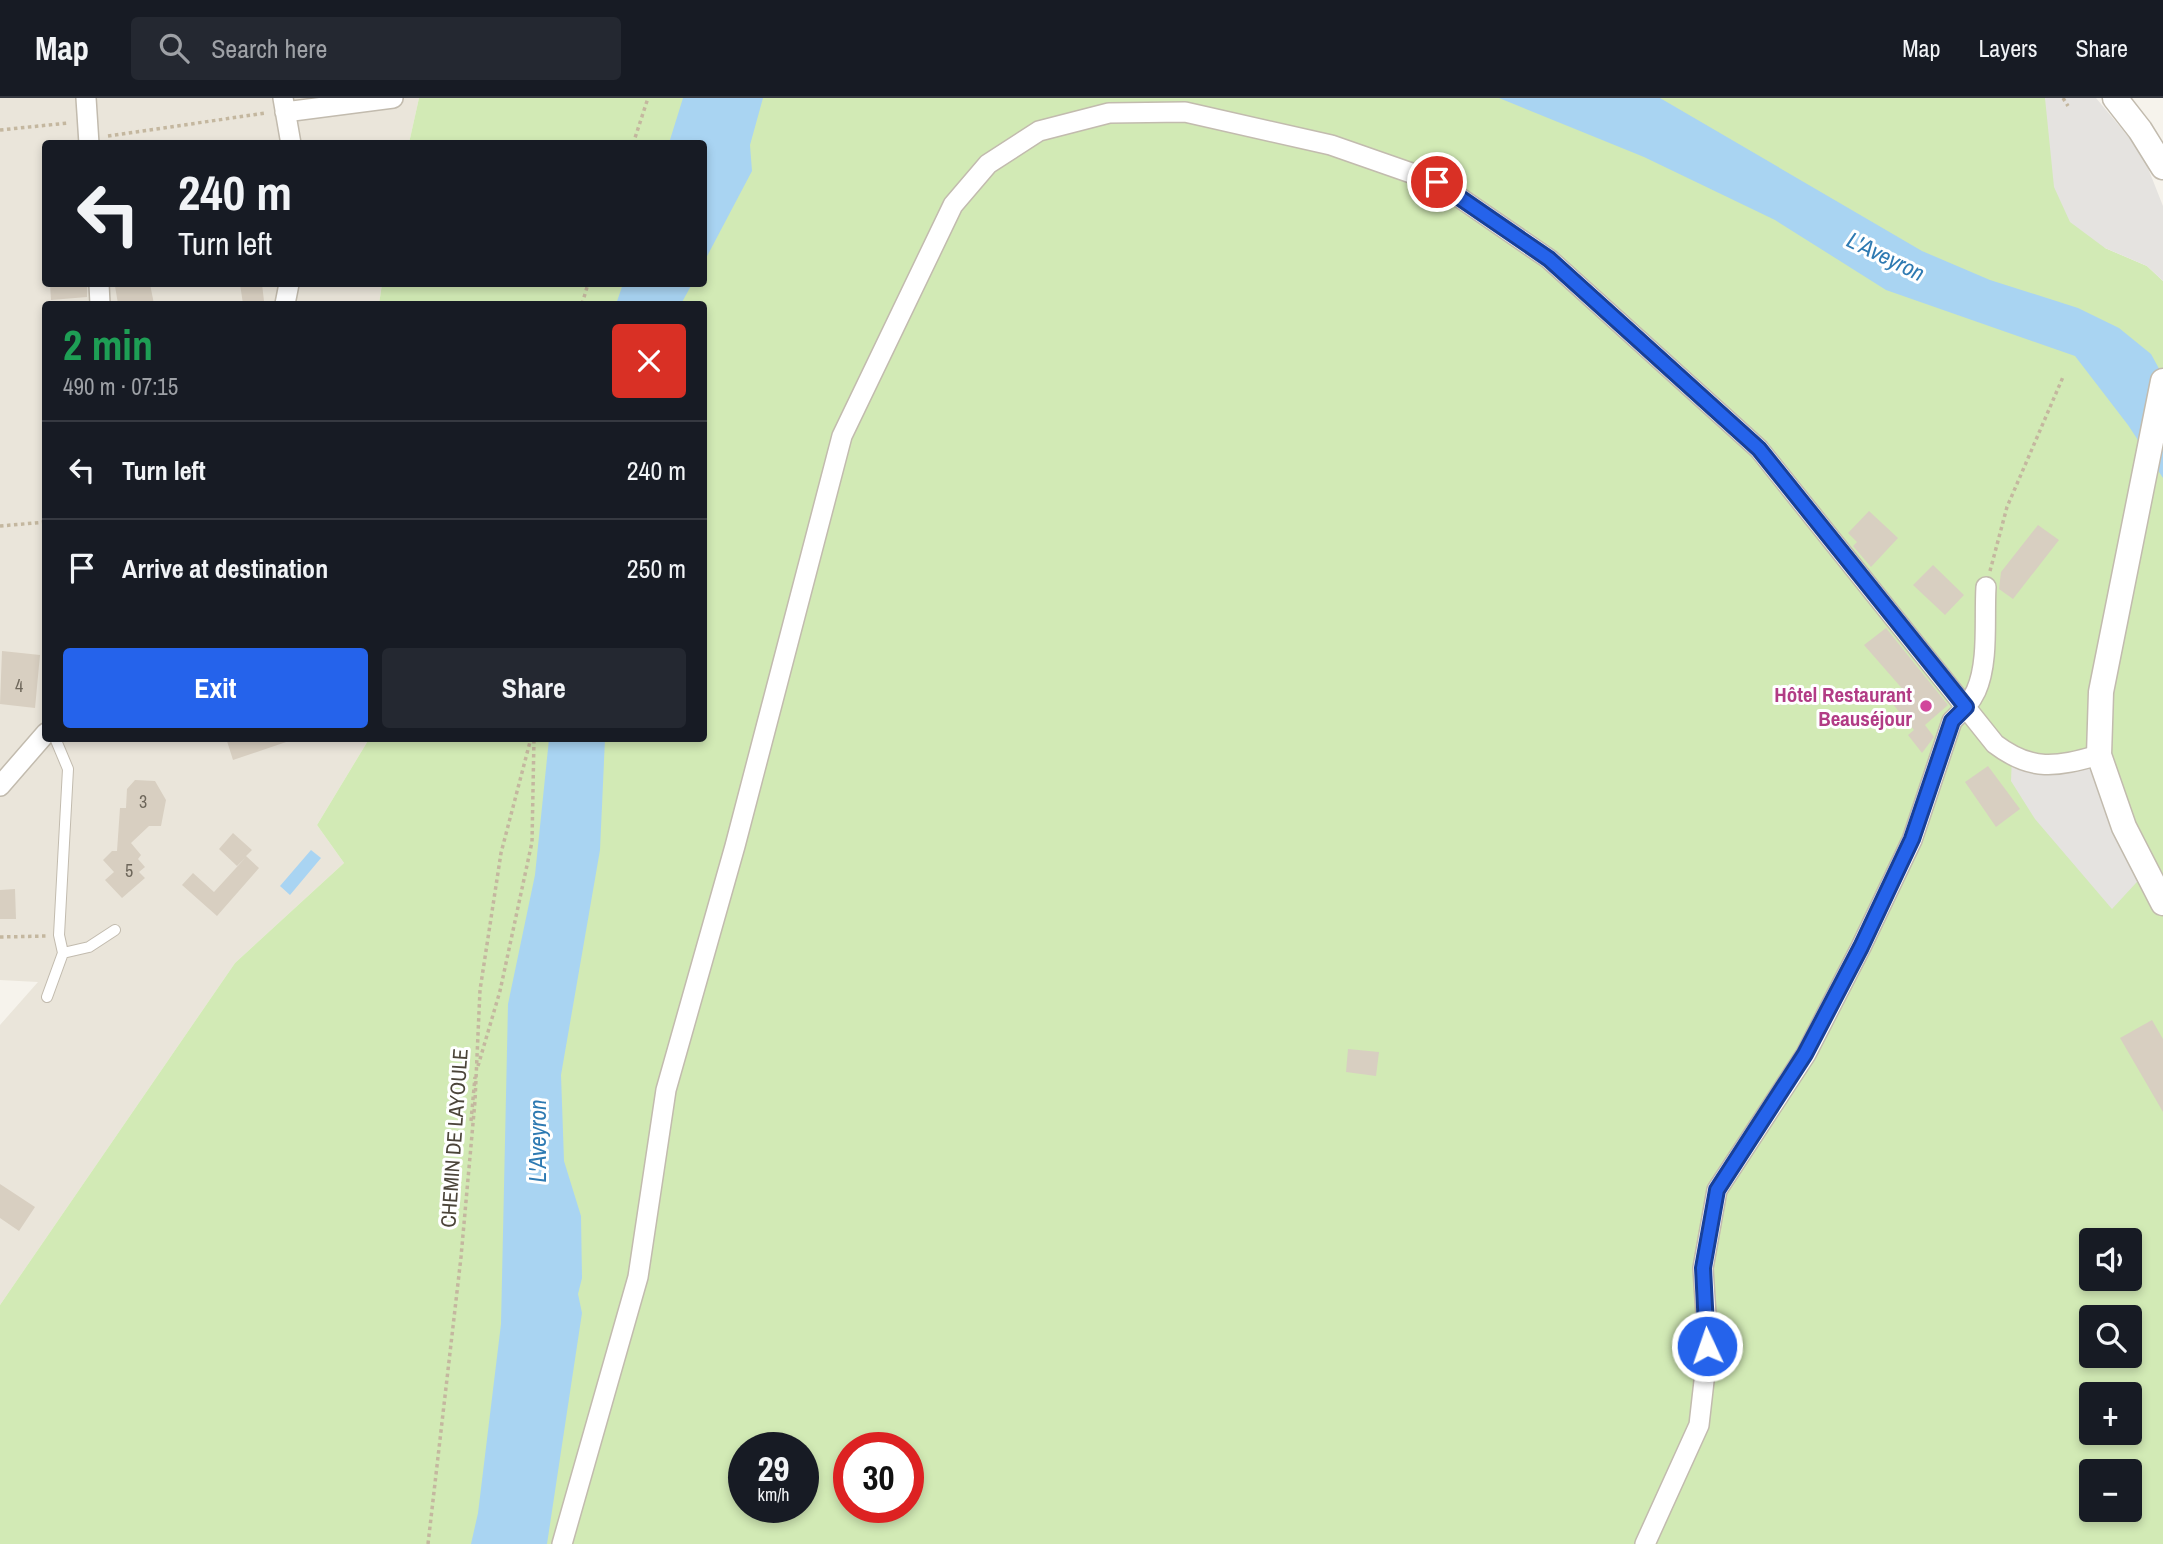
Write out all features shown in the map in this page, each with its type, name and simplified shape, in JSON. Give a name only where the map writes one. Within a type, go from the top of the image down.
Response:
[{"type":"street","points":[[86,98],[88,136]]},
{"type":"street","points":[[289,140],[284,105],[393,98]]},
{"type":"street","points":[[2115,98],[2140,130],[2163,167]]},
{"type":"street","points":[[562,1544],[638,1277],[666,1090],[842,436],[953,205],[988,164],[1039,131],[1109,113],[1185,111],[1331,145],[1437,182],[1549,259],[1759,449],[1834,539],[1995,744],[2012,757],[2032,764],[2054,766],[2099,755]]},
{"type":"street","points":[[2163,381],[2140,485],[2101,692],[2099,755],[2124,827],[2163,903]]},
{"type":"street","points":[[1645,1544],[1699,1425],[1707,1346],[1703,1268],[1717,1190],[1805,1054],[1855,959],[1912,839],[1952,721],[1966,707],[1977,690],[1981,669],[1986,587]]},
{"type":"street","points":[[0,786],[42,738]]},
{"type":"lane","points":[[47,997],[63,953],[59,935],[68,769],[57,742]]},
{"type":"lane","points":[[63,953],[89,947],[115,930]]},
{"type":"path","points":[[634,140],[648,98]]},
{"type":"path","points":[[2063,98],[2068,106]]},
{"type":"path","points":[[0,130],[67,123],[88,136],[102,136],[284,105]]},
{"type":"path","points":[[1986,587],[2007,507],[2063,377]]},
{"type":"path","points":[[0,526],[42,523]]},
{"type":"path","name":"CHEMIN DE LAYOULE","points":[[428,1544],[471,1152],[480,990],[501,853],[532,742]]},
{"type":"path","points":[[471,1152],[472,1087],[500,991],[532,842],[533,742]]},
{"type":"shaded area","points":[[0,98],[419,98],[410,140],[42,140],[42,287],[382,287],[379,301],[42,301],[42,742],[367,742],[317,825],[344,863],[235,963],[0,1305],[0,1025],[38,982],[0,980]]},
{"type":"shaded area","points":[[2045,98],[2096,98],[2142,153],[2163,206],[2163,281],[2147,266],[2105,248],[2070,222],[2054,187]]},
{"type":"shaded area","points":[[2099,755],[2147,871],[2112,909],[2035,819],[2011,781],[2012,757]]},
{"type":"green space","points":[[419,98],[2045,98],[2105,248],[2147,266],[2163,281],[2163,1544],[0,1544],[0,1305],[235,963],[344,863],[317,825],[367,742],[707,742],[707,301],[379,301],[382,287],[707,287],[707,140],[410,140]]},
{"type":"water","points":[[683,98],[763,98],[750,145],[752,171],[707,256],[707,140],[670,140]]},
{"type":"water","name":"L'Aveyron","points":[[1499,98],[1660,98],[1922,251],[1990,280],[2078,308],[2119,328],[2151,354],[2163,376],[2163,478],[2128,425],[2075,356],[1886,290],[1775,220],[1644,157]]},
{"type":"water","points":[[622,287],[690,287],[683,301],[617,301]]},
{"type":"water","name":"L'Aveyron","points":[[549,742],[605,742],[600,850],[561,1075],[564,1161],[581,1216],[582,1278],[578,1294],[582,1313],[547,1544],[471,1544],[478,1513],[501,1324],[508,1004],[535,875]]},
{"type":"water","points":[[311,850],[321,858],[290,895],[280,886]]},
{"type":"building","points":[[50,287],[87,287],[87,297],[51,300]]},
{"type":"building","points":[[115,287],[151,287],[153,301],[118,301]]},
{"type":"building","points":[[240,287],[262,287],[264,301],[243,301]]},
{"type":"building","points":[[1869,511],[1898,538],[1871,567],[1853,546],[1857,542],[1848,533]]},
{"type":"building","points":[[2038,525],[2059,540],[2013,599],[1999,589],[2001,572]]},
{"type":"building","points":[[1933,565],[1964,595],[1945,615],[1913,585]]},
{"type":"building","points":[[1886,628],[1948,705],[1925,725],[1934,737],[1922,753],[1908,735],[1914,730],[1892,703],[1906,693],[1864,645]]},
{"type":"building","points":[[2,651],[40,655],[35,708],[0,704]]},
{"type":"building","points":[[227,742],[286,742],[233,760]]},
{"type":"building","points":[[1988,766],[2020,809],[1996,827],[1965,782]]},
{"type":"building","points":[[135,780],[155,781],[166,800],[161,826],[149,826],[131,843],[141,855],[138,859],[145,867],[139,872],[145,878],[122,898],[105,880],[114,872],[103,860],[112,851],[117,851],[120,808],[126,808],[127,789]]},
{"type":"building","points":[[233,833],[252,850],[246,856],[259,868],[217,916],[182,885],[193,873],[214,892],[246,857],[237,866],[219,849]]},
{"type":"building","points":[[15,889],[16,919],[0,919],[0,890]]},
{"type":"building","points":[[2152,1020],[2163,1039],[2163,1112],[2120,1038]]},
{"type":"building","points":[[1348,1049],[1379,1052],[1376,1076],[1346,1072]]},
{"type":"building","points":[[0,1184],[35,1207],[19,1231],[0,1218]]},
{"type":"place","name":"Hôtel Restaurant Beauséjour","points":[[1926,706]]},
{"type":"route","points":[[1437,182],[1549,259],[1759,449],[1834,539],[1915,646],[1966,707],[1952,721],[1912,839],[1861,947],[1805,1054],[1717,1190],[1703,1268],[1707,1346]]}]
